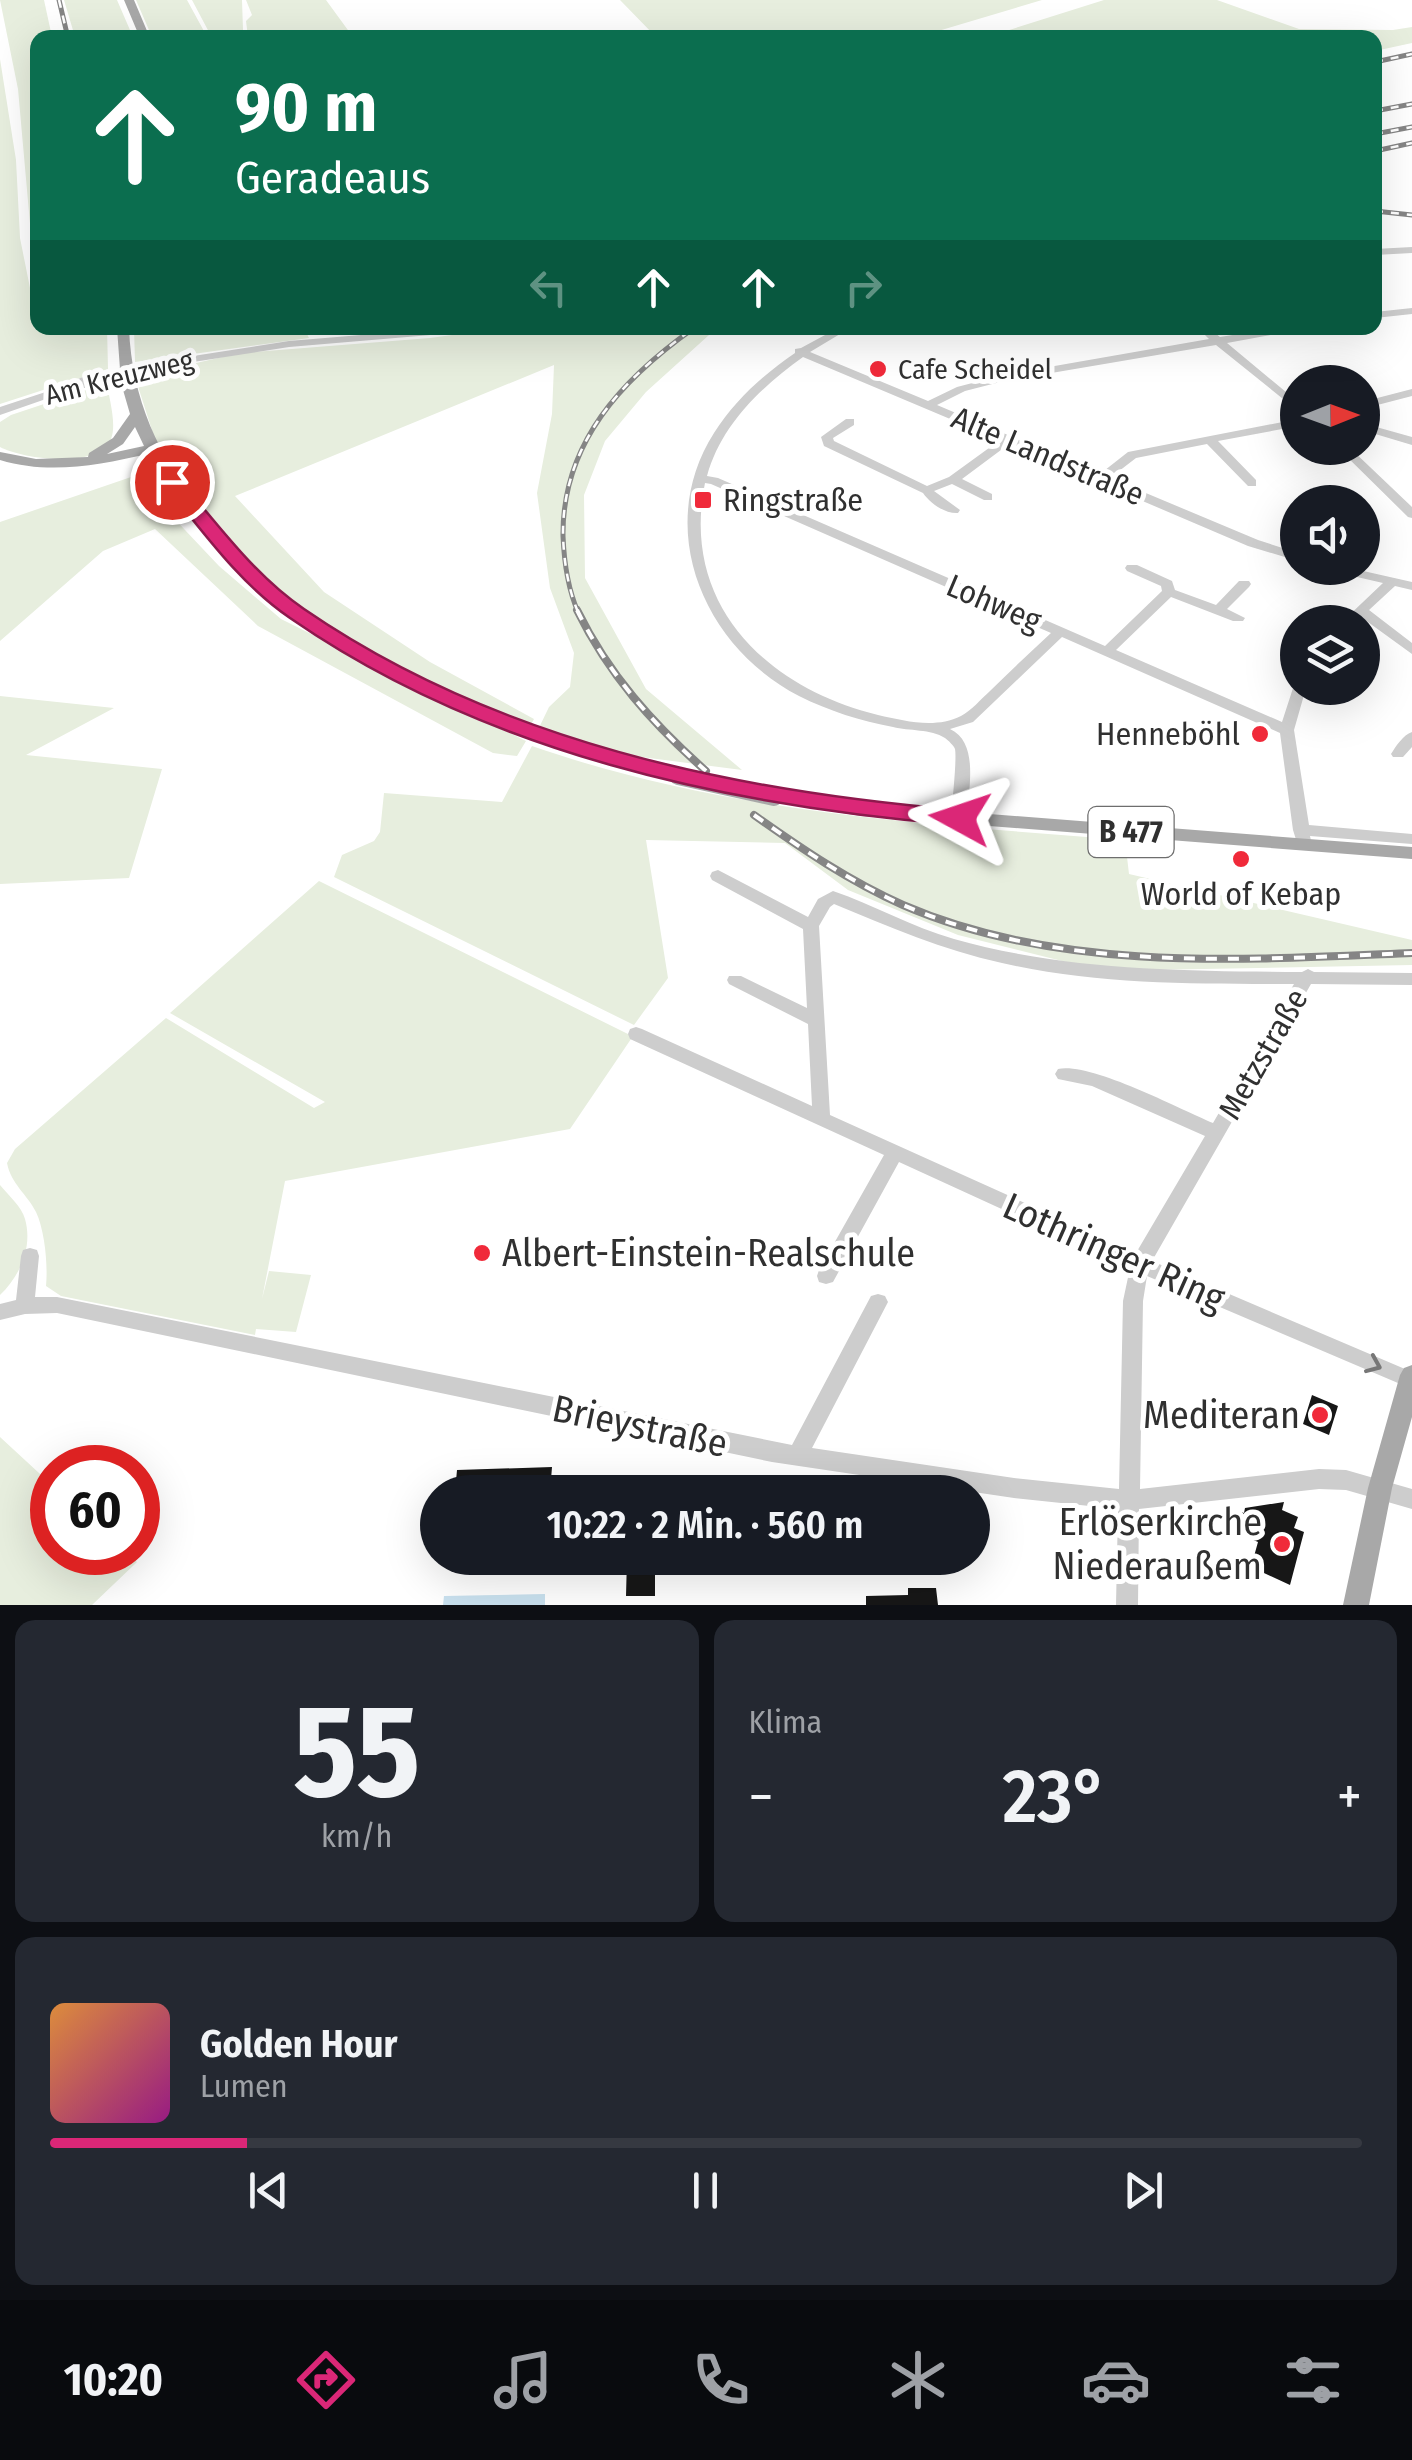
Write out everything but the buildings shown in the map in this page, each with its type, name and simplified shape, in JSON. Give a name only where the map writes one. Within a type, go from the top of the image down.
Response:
[{"type":"main road","points":[[129,0],[142,30]]},
{"type":"main road","name":"B 477","points":[[123,335],[126,377],[150,449],[172,482],[248,572],[295,613],[389,669],[510,726],[678,776],[774,797],[960,818],[1302,838],[1412,853]]},
{"type":"main road","points":[[84,462],[118,441],[136,414]]},
{"type":"main road","points":[[0,456],[41,464],[84,462],[150,449]]},
{"type":"main road","points":[[1356,1605],[1380,1488],[1411,1378]]},
{"type":"street","points":[[1382,252],[1412,250]]},
{"type":"street","points":[[1382,314],[1412,312]]},
{"type":"street","name":"Am Kreuzweg","points":[[0,412],[82,383],[148,366],[289,344],[395,335]]},
{"type":"street","points":[[830,335],[799,351],[762,381],[735,411],[714,444],[700,479],[694,515],[696,555],[717,612],[741,647],[767,672],[829,704],[866,717],[930,728],[958,742]]},
{"type":"street","points":[[1213,335],[1280,393]]},
{"type":"street","points":[[929,405],[962,389],[1003,378],[1249,335]]},
{"type":"street","name":"Alte Landstraße","points":[[799,351],[1252,544],[1280,552]]},
{"type":"street","points":[[1380,401],[1412,392]]},
{"type":"street","points":[[850,422],[827,437],[828,442],[927,490],[954,510]]},
{"type":"street","points":[[1101,479],[1132,455],[1280,426]]},
{"type":"street","points":[[1380,431],[1412,441]]},
{"type":"street","points":[[927,490],[954,480],[1009,439]]},
{"type":"street","points":[[1210,440],[1252,483]]},
{"type":"street","points":[[1362,465],[1412,514]]},
{"type":"street","name":"Lohweg","points":[[700,479],[714,481],[1287,730]]},
{"type":"street","points":[[954,480],[988,498]]},
{"type":"street","points":[[1132,568],[1167,584],[1170,592],[1238,618]]},
{"type":"street","points":[[1380,579],[1412,586]]},
{"type":"street","points":[[1367,605],[1392,582]]},
{"type":"street","points":[[1218,610],[1244,584]]},
{"type":"street","points":[[1106,652],[1170,592]]},
{"type":"street","points":[[1380,624],[1412,650]]},
{"type":"street","points":[[960,818],[958,742],[968,719],[1060,632]]},
{"type":"street","points":[[1294,705],[1287,730],[1302,838],[1412,839]]},
{"type":"street","points":[[930,728],[968,719]]},
{"type":"street","points":[[1398,754],[1412,737]]},
{"type":"street","points":[[718,876],[811,926]]},
{"type":"street","points":[[821,1118],[811,926],[824,903],[833,897],[948,943],[1013,958],[1139,973],[1412,979]]},
{"type":"street","name":"Metzstraße","points":[[1127,1605],[1133,1300],[1140,1264],[1308,975]]},
{"type":"street","points":[[735,980],[815,1020]]},
{"type":"street","name":"Lothringer Ring","points":[[636,1034],[1140,1264],[1411,1378]]},
{"type":"street","name":"Metzstraße","points":[[1064,1074],[1095,1080],[1217,1134]]},
{"type":"street","points":[[826,1276],[894,1154]]},
{"type":"street","points":[[25,1306],[30,1256]]},
{"type":"street","points":[[796,1456],[878,1302]]},
{"type":"street","name":"Brieystraße","points":[[0,1312],[57,1305],[796,1456],[1129,1500],[1206,1494],[1290,1480],[1346,1480],[1412,1499]]},
{"type":"green space","points":[[0,0],[44,0],[50,30],[30,30],[30,224],[18,89]]},
{"type":"green space","points":[[64,0],[117,0],[130,30],[73,30]]},
{"type":"green space","points":[[136,0],[187,0],[203,30],[149,30]]},
{"type":"green space","points":[[192,0],[242,0],[243,30],[208,30]]},
{"type":"green space","points":[[246,0],[326,0],[348,30],[247,30],[246,21],[252,15]]},
{"type":"green space","points":[[620,0],[1042,0],[941,30],[649,30]]},
{"type":"green space","points":[[1104,0],[1217,0],[1299,29],[1412,27],[1412,43],[1382,49],[1382,30],[1009,30]]},
{"type":"green space","points":[[0,59],[16,160],[20,238],[30,288],[30,335],[107,335],[108,369],[0,404]]},
{"type":"green space","points":[[134,335],[309,338],[135,362]]},
{"type":"green space","points":[[709,335],[646,392],[605,441],[584,495],[585,578],[646,689],[742,770],[564,747],[535,736],[549,707],[570,687],[574,653],[550,588],[537,493],[552,414],[554,365],[235,496],[324,592],[430,662],[534,719],[526,734],[294,612],[171,469],[157,446],[135,377],[240,353],[430,338]]},
{"type":"green space","points":[[107,383],[113,426],[111,439],[103,449],[91,455],[59,459],[0,447],[0,422],[11,415]]},
{"type":"green space","points":[[134,476],[219,566],[281,619],[526,741],[517,756],[493,753],[258,626],[155,529],[103,551],[0,641],[0,522]]},
{"type":"green space","points":[[0,696],[114,708],[26,755],[162,769],[129,878],[0,884]]},
{"type":"green space","points":[[532,746],[604,769],[751,801],[900,821],[1125,840],[1129,874],[1412,940],[1412,965],[1148,970],[1074,964],[958,935],[848,890],[785,843],[646,840],[668,978],[634,1025],[334,877],[342,855],[374,841],[380,832],[384,793],[502,802]]},
{"type":"green space","points":[[319,881],[630,1035],[631,1039],[570,1129],[285,1181],[262,1299],[269,1271],[311,1275],[296,1332],[256,1329],[255,1335],[61,1296],[46,1286],[39,1220],[7,1163],[15,1149],[166,1018],[314,1108],[325,1102],[170,1013]]},
{"type":"green space","points":[[0,1185],[23,1215],[27,1240],[19,1270],[0,1295]]},
{"type":"green space","points":[[0,1437],[30,1465],[30,1575],[123,1575],[92,1605],[0,1605]]},
{"type":"water","points":[[545,1594],[545,1605],[443,1605],[444,1596]]},
{"type":"railway","points":[[59,0],[66,30]]},
{"type":"railway","points":[[1382,60],[1412,54]]},
{"type":"railway","points":[[1382,110],[1412,104]]},
{"type":"railway","points":[[1382,133],[1412,127]]},
{"type":"railway","points":[[1382,149],[1412,143]]},
{"type":"railway","points":[[1382,212],[1412,215]]},
{"type":"railway","points":[[578,612],[567,575],[563,536],[565,502],[573,471],[601,416],[643,369],[685,335]]},
{"type":"railway","points":[[578,612],[633,697],[706,771]]},
{"type":"railway","points":[[754,815],[826,864],[903,905],[963,927],[1025,942],[1089,952],[1219,959],[1412,953]]},
{"type":"place","name":"Cafe Scheidel","points":[[878,369]]},
{"type":"place","name":"Ringstraße","points":[[703,500]]},
{"type":"place","name":"Henneböhl","points":[[1260,734]]},
{"type":"place","name":"World of Kebap","points":[[1241,859]]},
{"type":"place","name":"Albert-Einstein-Realschule","points":[[482,1253]]},
{"type":"place","name":"Mediteran","points":[[1320,1415]]},
{"type":"place","name":"Erlöserkirche Niederaußem","points":[[1282,1544]]},
{"type":"route","points":[[172,482],[248,572],[295,613],[389,669],[510,726],[728,789],[861,810],[960,818]]}]
